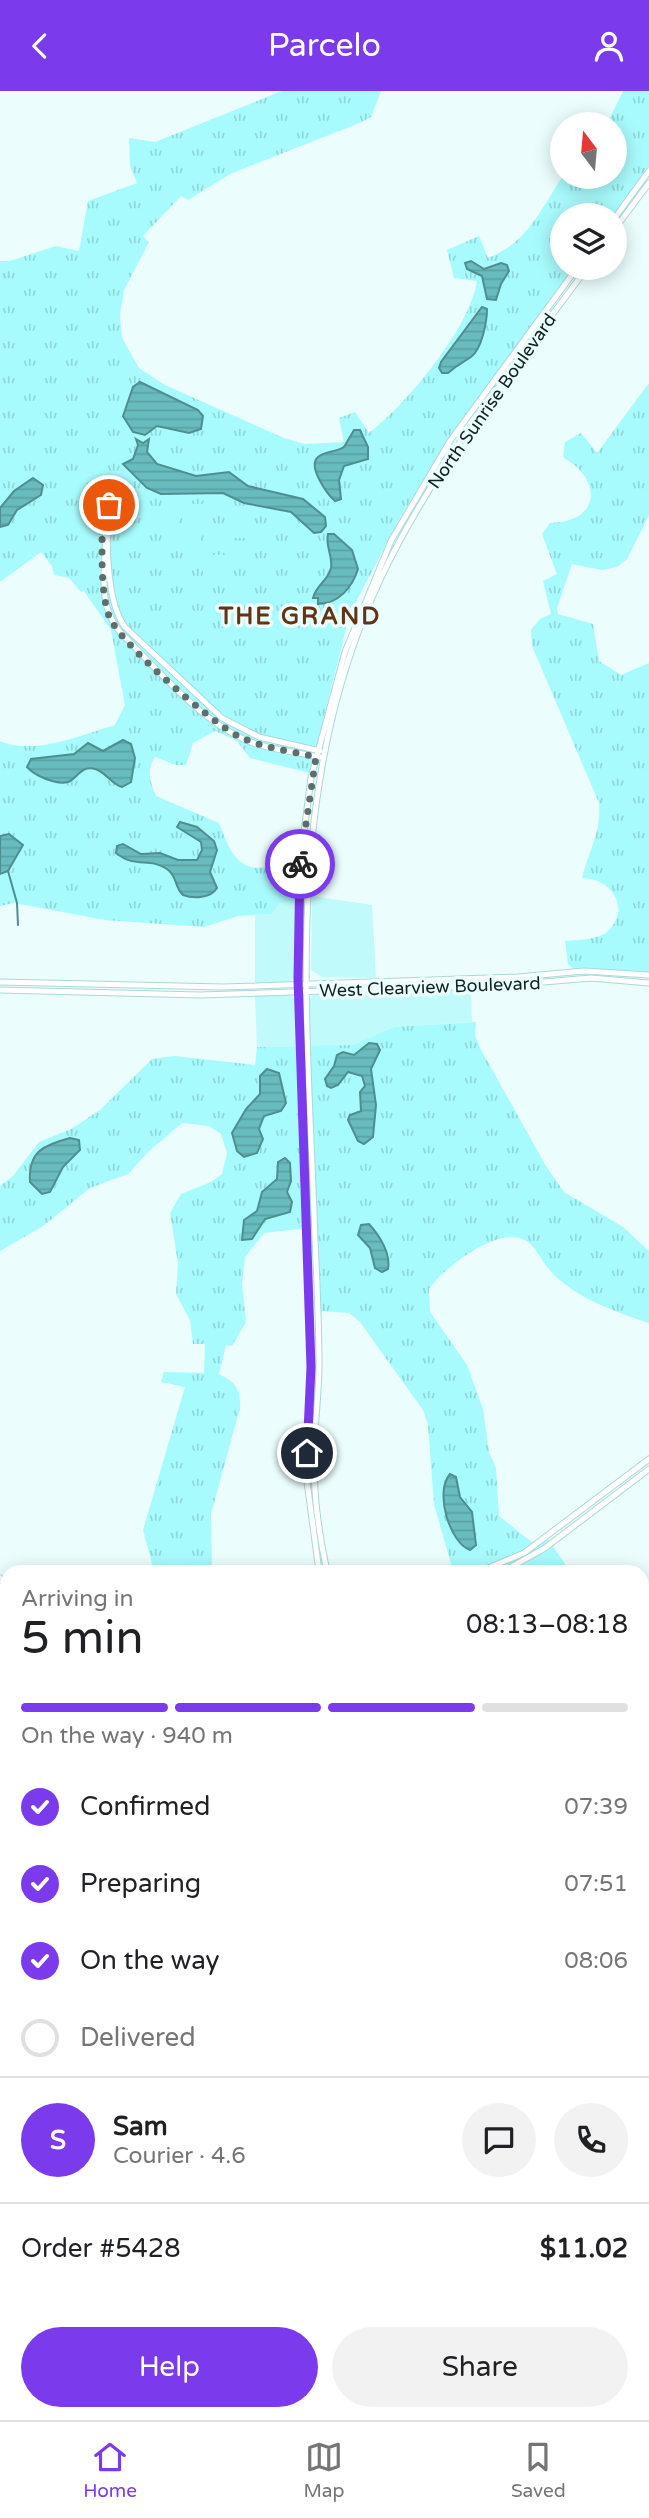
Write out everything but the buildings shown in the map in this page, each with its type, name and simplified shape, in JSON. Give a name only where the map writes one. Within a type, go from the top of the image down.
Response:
[{"type":"street","points":[[626,203],[649,171]]},
{"type":"street","points":[[627,213],[649,183]]},
{"type":"street","name":"North Sunrise Boulevard","points":[[305,1047],[300,1038],[298,907],[303,837],[318,754],[349,640],[395,533],[450,441],[568,280]]},
{"type":"street","name":"North Sunrise Boulevard","points":[[326,1565],[316,1507],[314,1464],[319,1367],[305,1047],[305,909],[311,838],[323,758],[351,656],[380,584],[437,474],[578,280]]},
{"type":"street","points":[[145,652],[125,628],[114,609],[110,496],[104,494],[100,498],[107,610],[114,626],[203,708],[237,728],[259,737],[318,754]]},
{"type":"street","points":[[101,504],[110,504]]},
{"type":"street","points":[[298,907],[305,909]]},
{"type":"street","name":"West Clearview Boulevard","points":[[0,982],[204,988],[582,971],[649,975]]},
{"type":"street","name":"West Clearview Boulevard","points":[[0,990],[172,995],[519,985],[582,979],[649,983]]},
{"type":"street","name":"North Sunrise Boulevard","points":[[306,1064],[311,1367],[307,1482],[318,1565]]},
{"type":"street","points":[[495,1565],[524,1553],[649,1459]]},
{"type":"street","points":[[515,1565],[545,1548],[649,1469]]},
{"type":"shaded area","points":[[471,261],[484,269],[501,263],[507,265],[509,271],[496,300],[487,299],[482,276],[467,269],[465,263]]},
{"type":"shaded area","points":[[482,307],[487,309],[487,314],[475,353],[448,373],[442,373],[439,368],[441,362]]},
{"type":"shaded area","points":[[140,382],[198,410],[203,416],[201,429],[189,433],[157,426],[145,435],[133,432],[123,416],[133,387]]},
{"type":"shaded area","points":[[354,430],[360,430],[368,447],[368,459],[344,466],[339,480],[341,499],[335,501],[319,480],[315,461],[321,455],[344,447]]},
{"type":"shaded area","points":[[136,439],[143,443],[149,439],[147,452],[157,464],[196,476],[229,472],[248,486],[303,499],[325,517],[326,526],[321,532],[314,533],[291,512],[244,503],[223,493],[161,494],[147,488],[123,464],[133,459],[138,445]]},
{"type":"shaded area","points":[[33,478],[43,485],[41,495],[17,510],[8,525],[0,527],[0,508],[14,491]]},
{"type":"shaded area","points":[[328,534],[334,534],[352,550],[358,569],[343,594],[332,601],[318,604],[318,598],[313,598],[331,568]]},
{"type":"shaded area","points":[[123,740],[131,744],[135,758],[131,782],[122,787],[95,769],[86,769],[63,783],[46,779],[27,767],[31,759],[74,754],[88,743],[103,751]]},
{"type":"shaded area","points":[[180,822],[197,827],[214,841],[217,850],[210,872],[217,888],[207,896],[183,895],[167,869],[154,864],[130,861],[116,853],[117,846],[123,844],[141,854],[160,853],[178,860],[197,860],[202,850],[201,842],[177,827]]},
{"type":"shaded area","points":[[9,834],[23,845],[8,871],[0,874],[0,836]]},
{"type":"shaded area","points":[[312,896],[372,905],[376,978],[322,977],[311,970]]},
{"type":"shaded area","points":[[288,899],[295,900],[296,978],[289,982],[255,983],[255,915],[272,914],[280,903]]},
{"type":"shaded area","points":[[471,989],[472,1022],[394,1027],[354,1045],[310,1047],[310,999],[313,995]]},
{"type":"shaded area","points":[[290,995],[297,1001],[298,1046],[257,1047],[255,996]]},
{"type":"shaded area","points":[[369,1043],[377,1044],[380,1050],[371,1069],[376,1105],[373,1137],[364,1144],[358,1141],[348,1120],[350,1115],[361,1111],[360,1092],[365,1086],[362,1076],[348,1072],[338,1085],[331,1088],[327,1086],[325,1079],[334,1066],[337,1055],[343,1052],[354,1055]]},
{"type":"shaded area","points":[[267,1069],[279,1073],[286,1103],[281,1111],[264,1116],[259,1129],[263,1139],[257,1153],[244,1157],[237,1151],[232,1133],[246,1109],[260,1094],[260,1076]]},
{"type":"shaded area","points":[[70,1138],[79,1140],[80,1150],[63,1167],[50,1192],[42,1194],[30,1182],[35,1156],[52,1143]]},
{"type":"shaded area","points":[[285,1158],[290,1163],[291,1181],[287,1192],[292,1202],[290,1212],[265,1219],[252,1239],[242,1240],[244,1220],[257,1211],[262,1192],[277,1179],[278,1162]]},
{"type":"shaded area","points":[[369,1224],[388,1257],[388,1269],[382,1272],[375,1268],[370,1248],[358,1235],[361,1225]]},
{"type":"shaded area","points":[[450,1474],[456,1477],[460,1497],[472,1512],[476,1545],[470,1550],[456,1538],[446,1516],[444,1492],[445,1482]]},
{"type":"green space","points":[[282,91],[381,91],[371,117],[362,122],[230,174],[188,200],[181,196],[143,236],[149,242],[124,290],[120,315],[122,338],[139,368],[165,385],[284,438],[304,444],[344,442],[339,418],[355,412],[369,433],[418,385],[462,321],[477,281],[454,278],[447,250],[479,236],[488,258],[501,252],[523,235],[555,189],[627,189],[627,112],[613,112],[623,91],[649,91],[649,166],[622,203],[550,203],[550,280],[566,280],[443,448],[400,518],[350,613],[310,773],[250,758],[237,741],[215,731],[193,743],[186,765],[176,765],[155,757],[152,762],[150,776],[156,796],[219,823],[231,850],[243,863],[260,868],[298,861],[295,900],[280,903],[272,914],[238,916],[204,927],[105,920],[14,903],[0,906],[0,741],[27,746],[73,738],[115,725],[125,705],[111,630],[84,591],[81,592],[69,578],[54,575],[52,566],[41,552],[0,582],[0,261],[10,261],[56,246],[79,251],[88,201],[137,183],[130,166],[129,138],[155,142]]},
{"type":"green space","points":[[649,383],[649,515],[627,559],[617,567],[602,570],[572,564],[557,608],[558,614],[593,624],[599,661],[621,675],[649,663],[649,972],[574,969],[568,964],[565,941],[604,934],[615,922],[618,904],[615,896],[602,883],[582,878],[596,833],[599,803],[532,646],[531,630],[540,619],[551,614],[543,581],[557,574],[542,534],[550,523],[567,521],[579,515],[587,508],[591,498],[585,477],[563,457],[565,442],[581,433],[597,453]]},
{"type":"green space","points":[[183,504],[203,504],[205,524],[182,523]]},
{"type":"green space","points":[[157,509],[177,509],[179,528],[156,528]]},
{"type":"green space","points":[[231,519],[251,519],[252,538],[229,538]]},
{"type":"green space","points":[[181,532],[201,532],[201,553],[180,551]]},
{"type":"green space","points":[[204,555],[224,555],[226,574],[203,574]]},
{"type":"green space","points":[[476,1022],[475,1035],[480,1048],[546,1166],[564,1192],[623,1227],[649,1251],[649,1323],[574,1291],[553,1274],[529,1243],[514,1237],[501,1238],[473,1251],[446,1270],[429,1289],[430,1312],[467,1365],[483,1409],[489,1452],[496,1468],[499,1516],[534,1544],[545,1535],[566,1565],[451,1565],[434,1504],[428,1425],[423,1410],[360,1322],[349,1313],[320,1311],[317,1227],[264,1233],[245,1257],[242,1283],[246,1322],[232,1346],[226,1345],[219,1374],[236,1387],[240,1408],[211,1514],[212,1565],[152,1565],[143,1530],[185,1387],[161,1382],[164,1372],[204,1373],[205,1344],[193,1344],[190,1320],[176,1294],[178,1263],[170,1213],[181,1194],[211,1182],[222,1174],[227,1153],[221,1134],[209,1126],[182,1123],[148,1152],[128,1174],[90,1188],[43,1226],[0,1251],[0,1186],[13,1176],[39,1142],[71,1129],[100,1110],[152,1059],[175,1056],[255,1065],[257,1047],[353,1045],[394,1027]]},
{"type":"waterway","points":[[8,871],[17,903],[18,925]]},
{"type":"way so far","points":[[109,505],[110,496],[102,495],[99,500],[102,509],[105,601],[114,626],[201,711],[237,736],[256,744],[316,757],[300,864]]},
{"type":"district","name":"THE GRAND","points":[[300,616]]},
{"type":"route","points":[[300,864],[298,979],[311,1367],[307,1453]]}]
